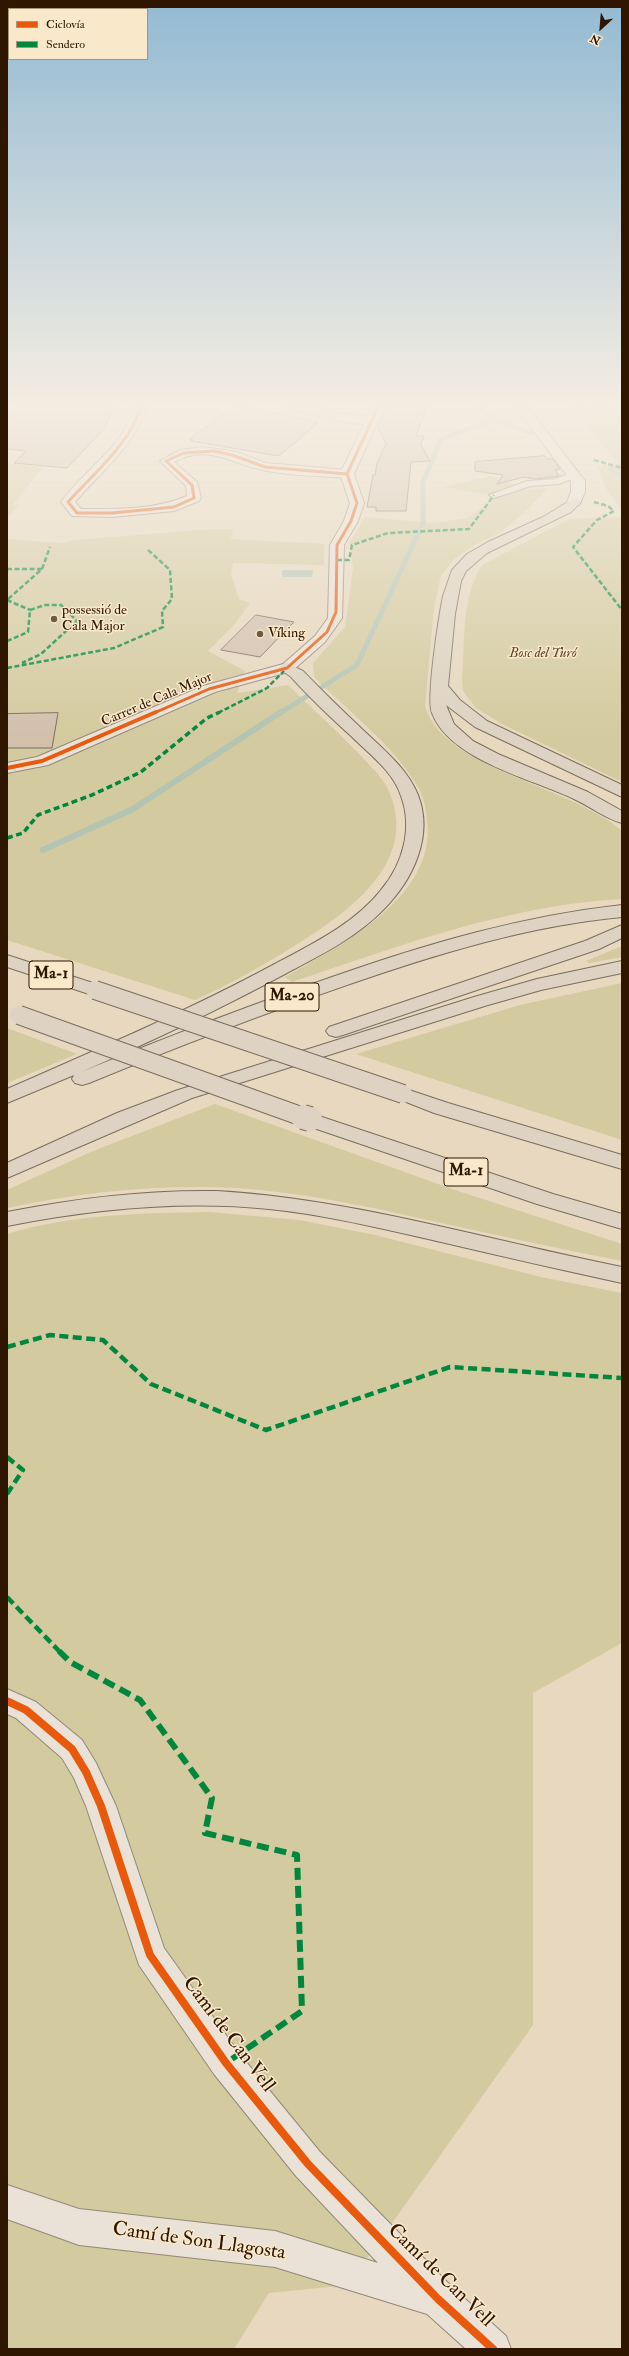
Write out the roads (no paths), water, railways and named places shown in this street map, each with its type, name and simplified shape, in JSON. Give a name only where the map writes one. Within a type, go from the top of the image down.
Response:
[{"type":"highway","points":[[557,515],[486,549],[470,559],[459,571],[451,589],[438,705],[442,720],[452,733],[467,744],[492,758],[582,796],[622,818]]},
{"type":"highway","points":[[7,1096],[236,994],[344,931],[378,905],[391,890],[408,860],[414,841],[415,821],[410,796],[400,776],[384,758],[321,699],[297,674],[286,668]]},
{"type":"highway","points":[[441,687],[454,704],[481,724],[622,792]]},
{"type":"highway","name":"Ma-20","points":[[7,1110],[177,1039],[386,965],[486,935],[533,923],[588,914],[622,911]]},
{"type":"highway","points":[[186,1094],[224,1073],[386,1012],[592,945],[622,931]]},
{"type":"highway","name":"Ma-1","points":[[7,961],[441,1108],[622,1162]]},
{"type":"highway","points":[[7,1171],[125,1118],[186,1094],[481,1001],[538,985],[622,967]]},
{"type":"highway","name":"Ma-1","points":[[13,1013],[310,1119],[537,1196],[622,1222]]},
{"type":"highway","points":[[441,1108],[489,1109],[622,1150]]},
{"type":"highway","points":[[7,1220],[107,1202],[163,1198],[249,1200],[296,1205],[365,1218],[622,1275]]},
{"type":"street","name":"Carrer de Cala Major","points":[[7,768],[42,761],[210,689],[286,668],[320,639],[335,618],[337,545],[353,515]]},
{"type":"street","name":"Camí de Can Vell","points":[[7,1701],[26,1710],[50,1728],[72,1749],[82,1766],[103,1813],[150,1954],[222,2057],[308,2164],[438,2299],[492,2349]]},
{"type":"street","name":"Camí de Son Llagosta","points":[[7,2202],[79,2227],[275,2249],[438,2299]]},
{"type":"waterway","points":[[280,713],[357,665],[423,523],[423,515]]},
{"type":"waterway","points":[[43,850],[133,809],[281,712]]},
{"type":"place","name":"possessió de Cala Major","points":[[54,619]]},
{"type":"place","name":"Víking","points":[[260,634]]},
{"type":"park label","name":"Bosc del Turó","points":[[543,654]]}]
